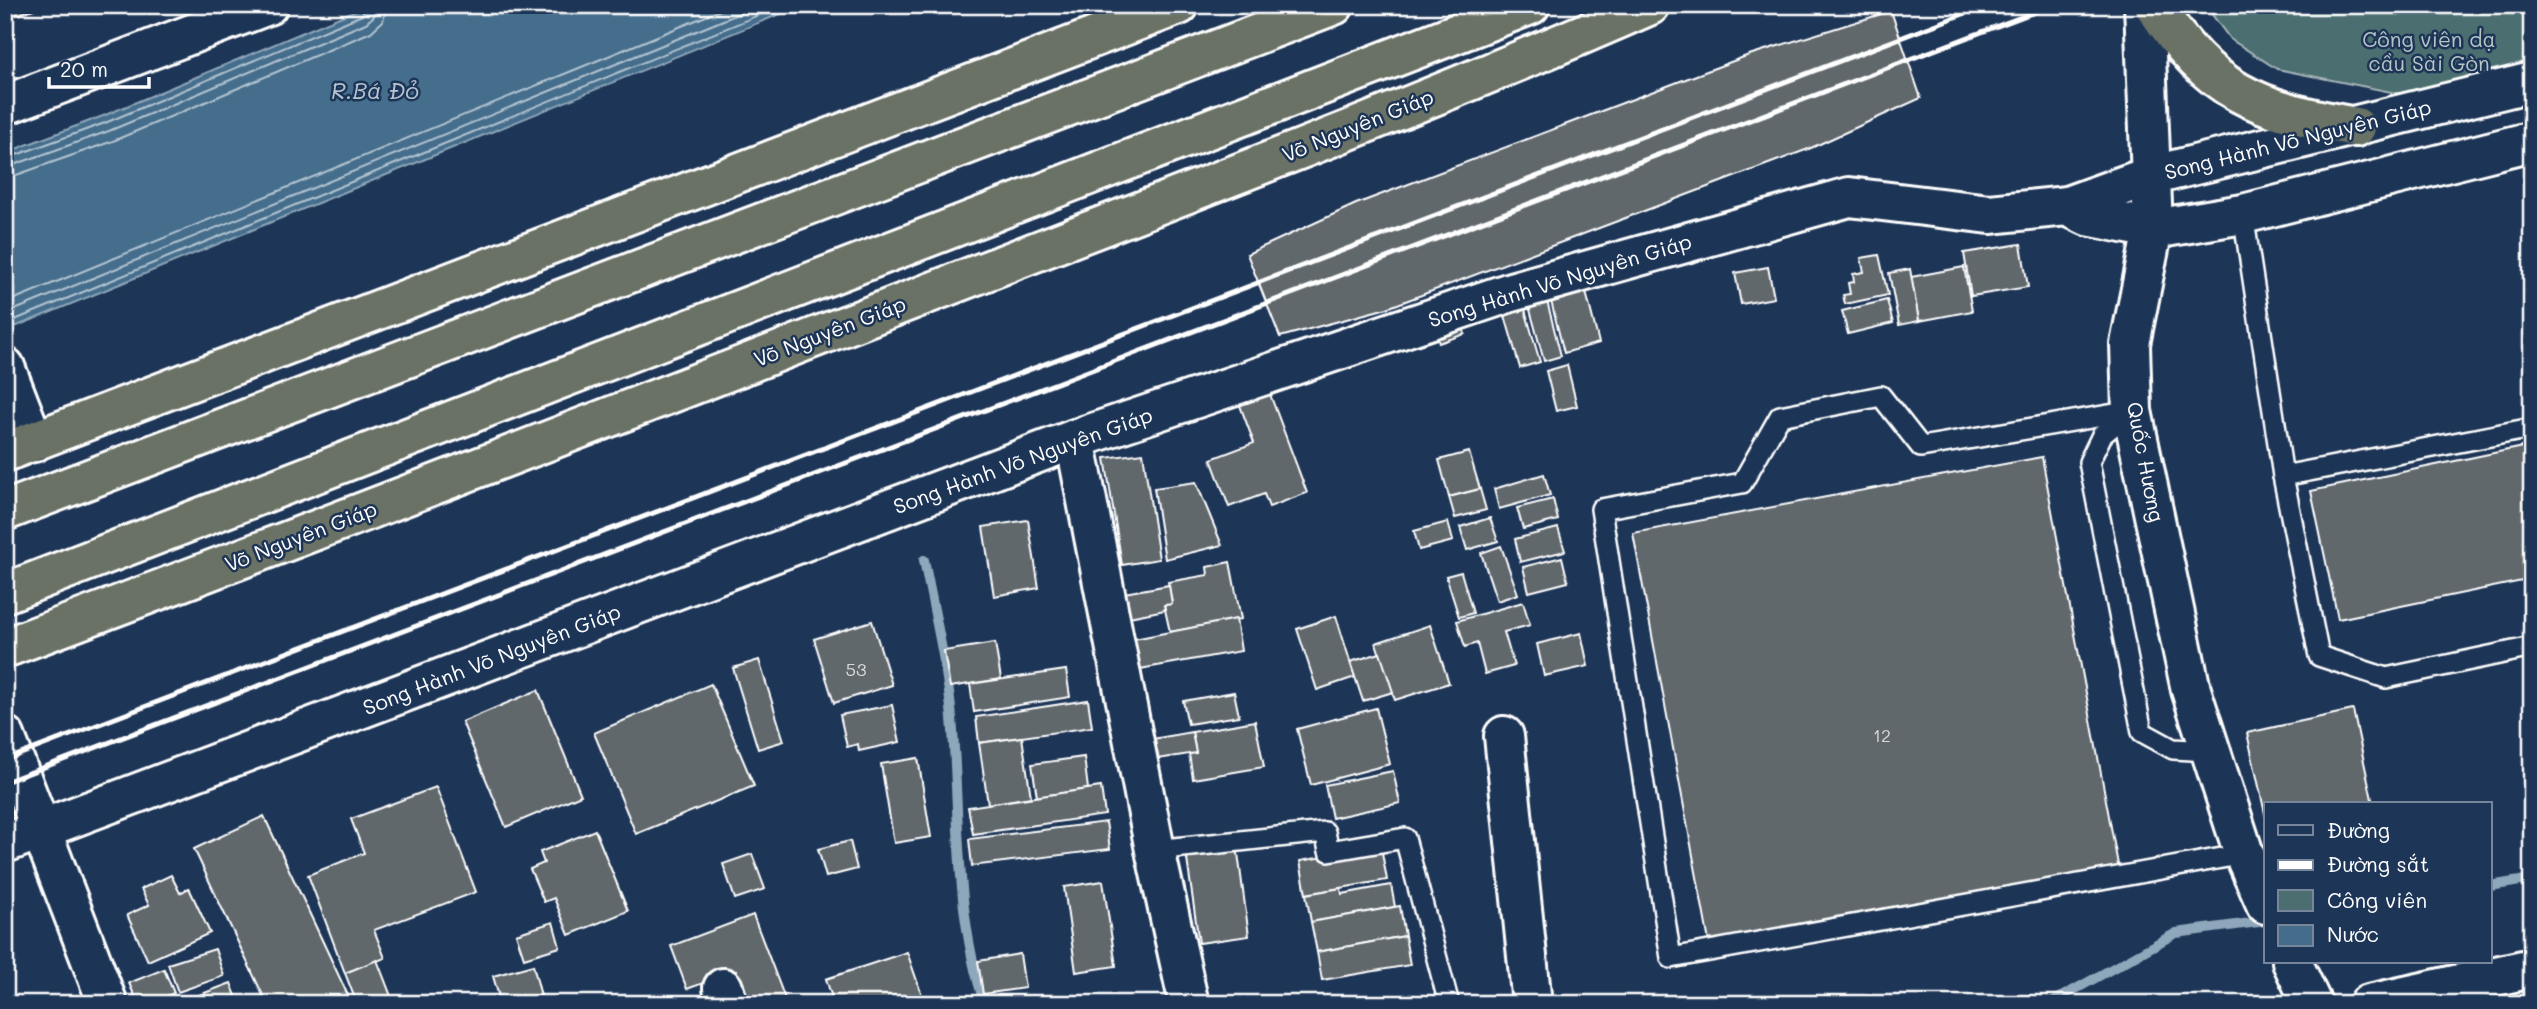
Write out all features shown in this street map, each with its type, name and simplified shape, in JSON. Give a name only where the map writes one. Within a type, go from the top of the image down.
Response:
[{"type":"highway","points":[[20,447],[1179,5]]},
{"type":"highway","points":[[5,511],[1334,5]]},
{"type":"highway","points":[[5,593],[1530,5]]},
{"type":"highway","name":"Võ Nguyên Giáp","points":[[5,648],[316,531],[1254,167],[1540,54],[1650,5]]},
{"type":"highway","points":[[2154,5],[2201,67],[2239,94],[2295,116],[2356,127]]},
{"type":"main road","points":[[5,106],[268,5]]},
{"type":"main road","name":"Quốc Hương","points":[[2144,5],[2153,229],[2130,344],[2132,411],[2191,690],[2245,854],[2263,898]]},
{"type":"main road","name":"Song Hành Võ Nguyên Giáp","points":[[5,843],[1074,439],[1511,292],[1849,197],[1990,214],[2067,206],[2150,176],[2532,82]]},
{"type":"main road","name":"Song Hành Võ Nguyên Giáp","points":[[2067,206],[2088,216],[2153,229],[2243,214],[2532,141]]},
{"type":"main road","points":[[5,368],[20,447]]},
{"type":"main road","points":[[1074,439],[1155,850],[1189,1004]]},
{"type":"main road","points":[[5,736],[108,1004]]},
{"type":"main road","points":[[1504,736],[1532,1004]]},
{"type":"main road","points":[[2293,964],[2312,1004]]},
{"type":"main road","points":[[2369,1004],[2532,968]]},
{"type":"lane","points":[[2243,214],[2283,476],[2319,656],[2386,678],[2532,647]]},
{"type":"lane","points":[[2132,411],[1921,447],[1881,396],[1780,416],[1742,483],[1601,509],[1671,958],[2245,854]]},
{"type":"lane","points":[[2132,411],[2102,435],[2089,462],[2142,732],[2173,749],[2211,751]]},
{"type":"lane","points":[[2283,476],[2532,428]]},
{"type":"lane","points":[[1155,850],[1325,832],[1328,851],[1405,838],[1449,1004]]},
{"type":"green space","name":"Công viên dạ cầu Sài Gòn","points":[[2205,5],[2532,5],[2532,75],[2431,100],[2277,69],[2230,39]]},
{"type":"water","name":"R.Bá Đỏ","points":[[368,5],[802,5],[5,331],[5,153],[103,116]]},
{"type":"building","points":[[5,5],[42,5],[42,6],[5,19]]},
{"type":"building","points":[[1891,11],[1921,98],[1811,148],[1387,308],[1280,337],[1247,254],[1356,204],[1749,55]]},
{"type":"building","points":[[2021,244],[2028,287],[1971,296],[1964,253]]},
{"type":"building","points":[[1879,255],[1888,295],[1845,304],[1843,295],[1850,294],[1848,283],[1854,282],[1853,274],[1864,272],[1861,258]]},
{"type":"building","points":[[1768,267],[1774,298],[1741,304],[1735,273]]},
{"type":"building","points":[[1964,267],[1972,311],[1919,321],[1911,277]]},
{"type":"building","points":[[1910,269],[1919,321],[1899,325],[1889,273]]},
{"type":"building","points":[[1586,292],[1599,343],[1564,353],[1551,301]]},
{"type":"building","points":[[1887,300],[1893,323],[1848,334],[1842,311]]},
{"type":"building","points":[[1547,301],[1561,356],[1544,361],[1529,306]]},
{"type":"building","points":[[1524,306],[1540,362],[1520,368],[1504,312]]},
{"type":"building","points":[[1459,316],[1465,334],[1439,343],[1433,325]]},
{"type":"building","points":[[1567,365],[1577,406],[1556,411],[1546,371]]},
{"type":"building","points":[[1268,389],[1307,493],[1269,507],[1264,494],[1229,507],[1211,459],[1254,443],[1238,400]]},
{"type":"building","points":[[2532,445],[2532,579],[2338,619],[2311,491]]},
{"type":"building","points":[[1469,452],[1480,489],[1449,497],[1439,460]]},
{"type":"building","points":[[1143,453],[1159,559],[1122,565],[1105,458]]},
{"type":"building","points":[[2042,457],[2119,870],[1710,947],[1633,533]]},
{"type":"building","points":[[1544,474],[1550,495],[1499,509],[1494,489]]},
{"type":"building","points":[[1196,482],[1222,545],[1165,559],[1154,488]]},
{"type":"building","points":[[1480,489],[1486,510],[1455,518],[1449,497]]},
{"type":"building","points":[[1553,499],[1558,520],[1523,529],[1517,508]]},
{"type":"building","points":[[1490,518],[1498,541],[1467,550],[1460,527]]},
{"type":"building","points":[[1028,520],[1039,588],[994,596],[983,527]]},
{"type":"building","points":[[1448,522],[1453,541],[1419,550],[1414,531]]},
{"type":"building","points":[[1558,528],[1565,551],[1520,562],[1515,539]]},
{"type":"building","points":[[1501,546],[1518,594],[1497,601],[1481,553]]},
{"type":"building","points":[[1562,557],[1568,582],[1529,592],[1523,567]]},
{"type":"building","points":[[1230,562],[1241,619],[1170,632],[1164,605],[1172,604],[1168,582],[1208,575],[1207,567]]},
{"type":"building","points":[[1461,572],[1473,613],[1459,617],[1446,576]]},
{"type":"building","points":[[1169,585],[1172,604],[1164,605],[1165,610],[1129,617],[1124,593]]},
{"type":"building","points":[[1523,602],[1530,625],[1504,632],[1514,666],[1485,674],[1477,643],[1465,647],[1457,621]]},
{"type":"building","points":[[1336,616],[1355,677],[1317,690],[1297,629]]},
{"type":"building","points":[[1236,619],[1241,651],[1140,669],[1134,639]]},
{"type":"building","points":[[872,621],[892,685],[834,703],[814,639]]},
{"type":"building","points":[[1430,625],[1449,683],[1395,700],[1376,643]]},
{"type":"building","points":[[1581,633],[1588,666],[1544,676],[1537,644]]},
{"type":"building","points":[[995,643],[1001,679],[950,687],[944,651]]},
{"type":"building","points":[[1380,653],[1393,692],[1363,701],[1350,662]]},
{"type":"building","points":[[759,660],[784,741],[758,749],[733,668]]},
{"type":"building","points":[[1066,670],[1070,697],[974,712],[970,684]]},
{"type":"building","points":[[711,684],[754,786],[636,834],[594,733]]},
{"type":"building","points":[[538,690],[581,795],[506,827],[462,722]]},
{"type":"building","points":[[1234,692],[1239,716],[1188,724],[1183,701]]},
{"type":"building","points":[[1088,700],[1092,727],[979,743],[976,717]]},
{"type":"building","points":[[892,705],[900,742],[859,751],[858,744],[847,747],[840,715]]},
{"type":"building","points":[[1376,708],[1390,764],[1311,785],[1297,729]]},
{"type":"building","points":[[2353,710],[2373,802],[2264,802],[2264,809],[2247,733]]},
{"type":"building","points":[[1255,721],[1264,767],[1193,779],[1189,754],[1196,753],[1192,732]]},
{"type":"building","points":[[1192,732],[1196,753],[1151,760],[1147,740]]},
{"type":"building","points":[[1022,737],[1031,797],[988,804],[979,743]]},
{"type":"building","points":[[1084,757],[1088,789],[1037,797],[1032,764]]},
{"type":"building","points":[[918,758],[931,837],[894,843],[881,764]]},
{"type":"building","points":[[1393,771],[1400,803],[1332,818],[1325,785]]},
{"type":"building","points":[[436,787],[476,892],[374,930],[385,958],[345,973],[308,875],[364,853],[351,819]]},
{"type":"building","points":[[1101,787],[1105,815],[973,834],[968,807]]},
{"type":"building","points":[[264,816],[352,1004],[267,1004],[194,849]]},
{"type":"building","points":[[1106,822],[1110,849],[972,866],[969,839]]},
{"type":"building","points":[[595,830],[628,911],[569,935],[554,898],[544,902],[530,869],[544,863],[540,852]]},
{"type":"building","points":[[1236,838],[1249,936],[1199,943],[1185,845]]},
{"type":"building","points":[[850,841],[857,869],[826,877],[818,849]]},
{"type":"building","points":[[1381,847],[1387,880],[1306,894],[1300,861]]},
{"type":"building","points":[[752,854],[765,889],[735,899],[723,864]]},
{"type":"building","points":[[171,875],[180,893],[189,888],[210,933],[148,961],[127,915],[149,905],[141,889]]},
{"type":"building","points":[[1103,881],[1116,966],[1076,972],[1064,887]]},
{"type":"building","points":[[1391,885],[1395,907],[1311,922],[1306,894],[1341,888],[1342,894]]},
{"type":"building","points":[[1400,906],[1405,936],[1317,952],[1311,922]]},
{"type":"building","points":[[753,915],[787,1004],[749,1004],[736,971],[687,989],[671,946]]},
{"type":"building","points":[[553,922],[560,947],[524,958],[516,934]]},
{"type":"building","points":[[1405,936],[1410,965],[1322,980],[1317,952]]},
{"type":"building","points":[[215,949],[224,976],[178,992],[168,964]]},
{"type":"building","points":[[907,952],[925,1004],[834,1004],[826,979]]},
{"type":"building","points":[[1020,954],[1025,988],[983,994],[978,961]]},
{"type":"building","points":[[377,960],[394,1004],[357,1004],[345,973]]},
{"type":"building","points":[[533,965],[541,996],[524,1000],[525,1004],[501,1004],[493,976]]},
{"type":"building","points":[[164,969],[174,993],[148,1004],[138,1004],[129,983]]},
{"type":"building","points":[[231,983],[239,1004],[175,1004]]},
{"type":"waterway","points":[[924,560],[950,698],[963,899],[975,970],[985,1004]]},
{"type":"waterway","points":[[2492,886],[2532,879]]},
{"type":"waterway","points":[[2049,1004],[2176,933],[2264,921]]},
{"type":"railway","points":[[5,760],[1987,5]]},
{"type":"railway","points":[[5,782],[2053,5]]}]
